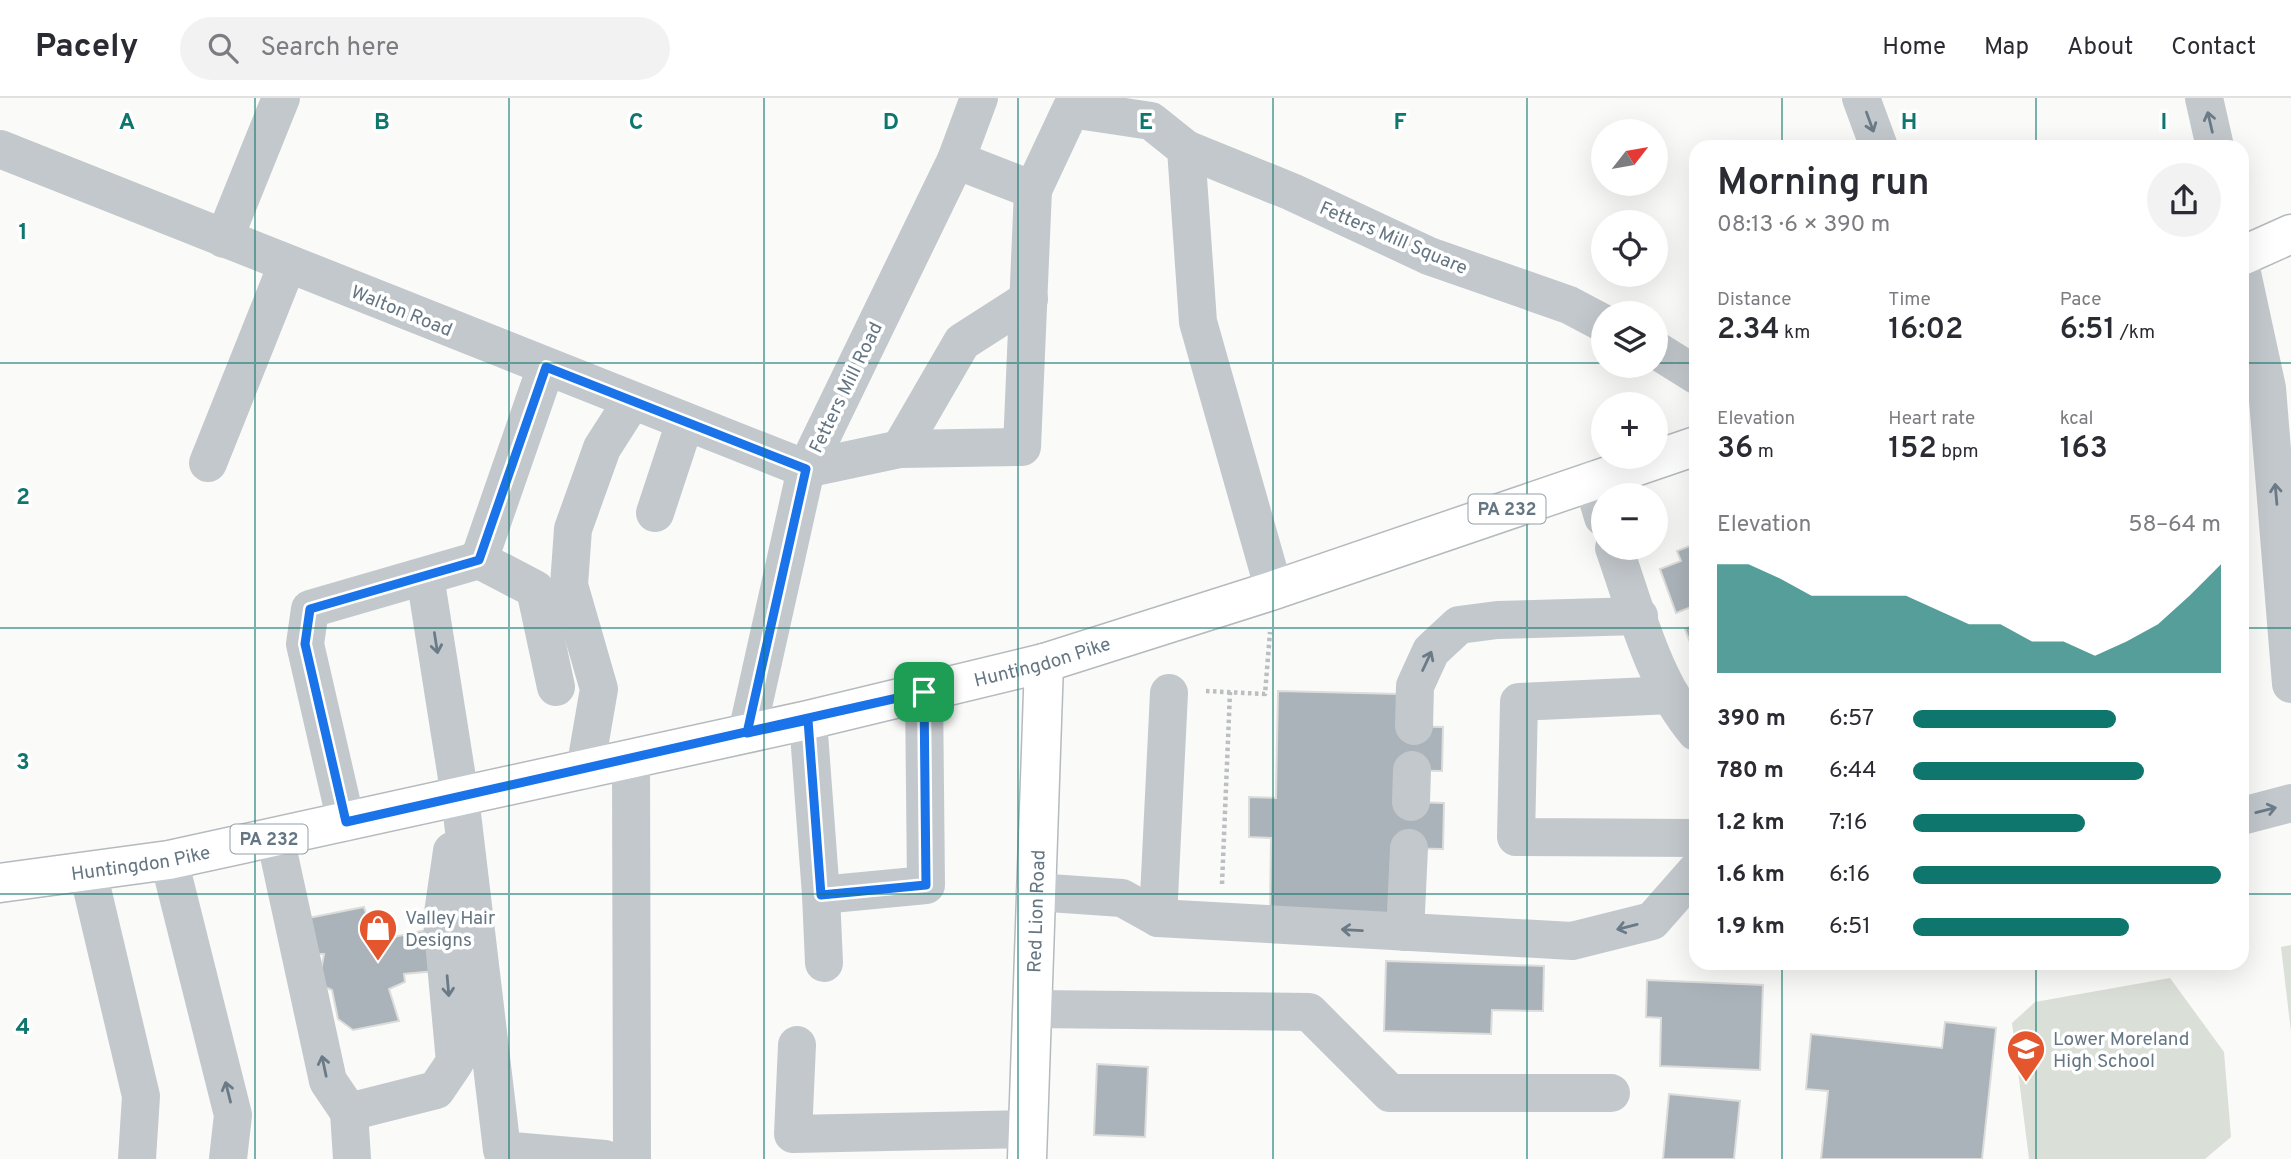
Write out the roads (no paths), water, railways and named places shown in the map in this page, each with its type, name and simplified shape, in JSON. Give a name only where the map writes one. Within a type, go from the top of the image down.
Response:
[{"type":"main road","points":[[2249,253],[2291,234]]},
{"type":"main road","name":"Huntingdon Pike","points":[[0,884],[169,860],[275,838],[808,720],[1044,663],[1274,590],[1689,448]]},
{"type":"main road","name":"Red Lion Road","points":[[1028,1144],[1044,663]]},
{"type":"street","points":[[224,239],[281,98]]},
{"type":"street","name":"Fetters Mill Road","points":[[747,733],[806,469],[956,160],[979,98]]},
{"type":"street","points":[[1861,98],[1876,140]]},
{"type":"street","points":[[2204,98],[2213,140]]},
{"type":"street","name":"Fetters Mill Square","points":[[1032,190],[1071,109],[1151,121],[1186,149],[1292,192],[1429,256],[1569,306],[1591,317]]},
{"type":"street","name":"Walton Road","points":[[0,149],[806,469]]},
{"type":"street","points":[[1186,149],[1198,322],[1274,590]]},
{"type":"street","points":[[806,469],[900,449],[1022,447],[1032,190],[956,160]]},
{"type":"street","points":[[208,463],[287,264]]},
{"type":"street","points":[[900,449],[962,342],[1029,299]]},
{"type":"street","points":[[2249,305],[2267,388],[2291,684]]},
{"type":"street","points":[[1668,358],[1689,371]]},
{"type":"street","points":[[479,560],[546,367]]},
{"type":"street","points":[[584,770],[599,689],[569,585],[573,529],[603,448],[632,401]]},
{"type":"street","points":[[655,513],[685,422]]},
{"type":"street","points":[[346,822],[305,644],[310,609],[479,560],[535,589],[556,687]]},
{"type":"street","points":[[1618,560],[1659,673],[1689,722]]},
{"type":"street","points":[[425,576],[460,797],[502,1150],[606,1159]]},
{"type":"street","points":[[1414,726],[1415,686],[1431,651],[1459,625],[1497,620],[1639,616]]},
{"type":"street","points":[[821,895],[926,885],[924,692]]},
{"type":"street","points":[[1158,918],[1181,692]]},
{"type":"street","points":[[1671,695],[1519,702],[1516,837],[1689,838]]},
{"type":"street","points":[[808,720],[824,963]]},
{"type":"street","points":[[631,760],[632,1159]]},
{"type":"street","points":[[349,1112],[436,1090],[455,1062],[442,920],[460,797]]},
{"type":"street","points":[[2249,814],[2291,803]]},
{"type":"street","points":[[275,838],[328,1081],[349,1112],[352,1159]]},
{"type":"street","points":[[1405,932],[1409,848]]},
{"type":"street","points":[[169,860],[233,1115],[228,1159]]},
{"type":"street","points":[[88,872],[141,1096],[138,1159]]},
{"type":"street","points":[[1035,892],[1122,898],[1158,918],[1572,941],[1652,921],[1689,879]]},
{"type":"street","points":[[1033,1009],[1309,1012],[1390,1093],[1611,1093]]},
{"type":"street","points":[[797,1045],[793,1134],[1028,1144]]},
{"type":"place","name":"Valley Hair Designs","points":[[378,962]]},
{"type":"place","name":"Lower Moreland High School","points":[[2026,1083]]}]
